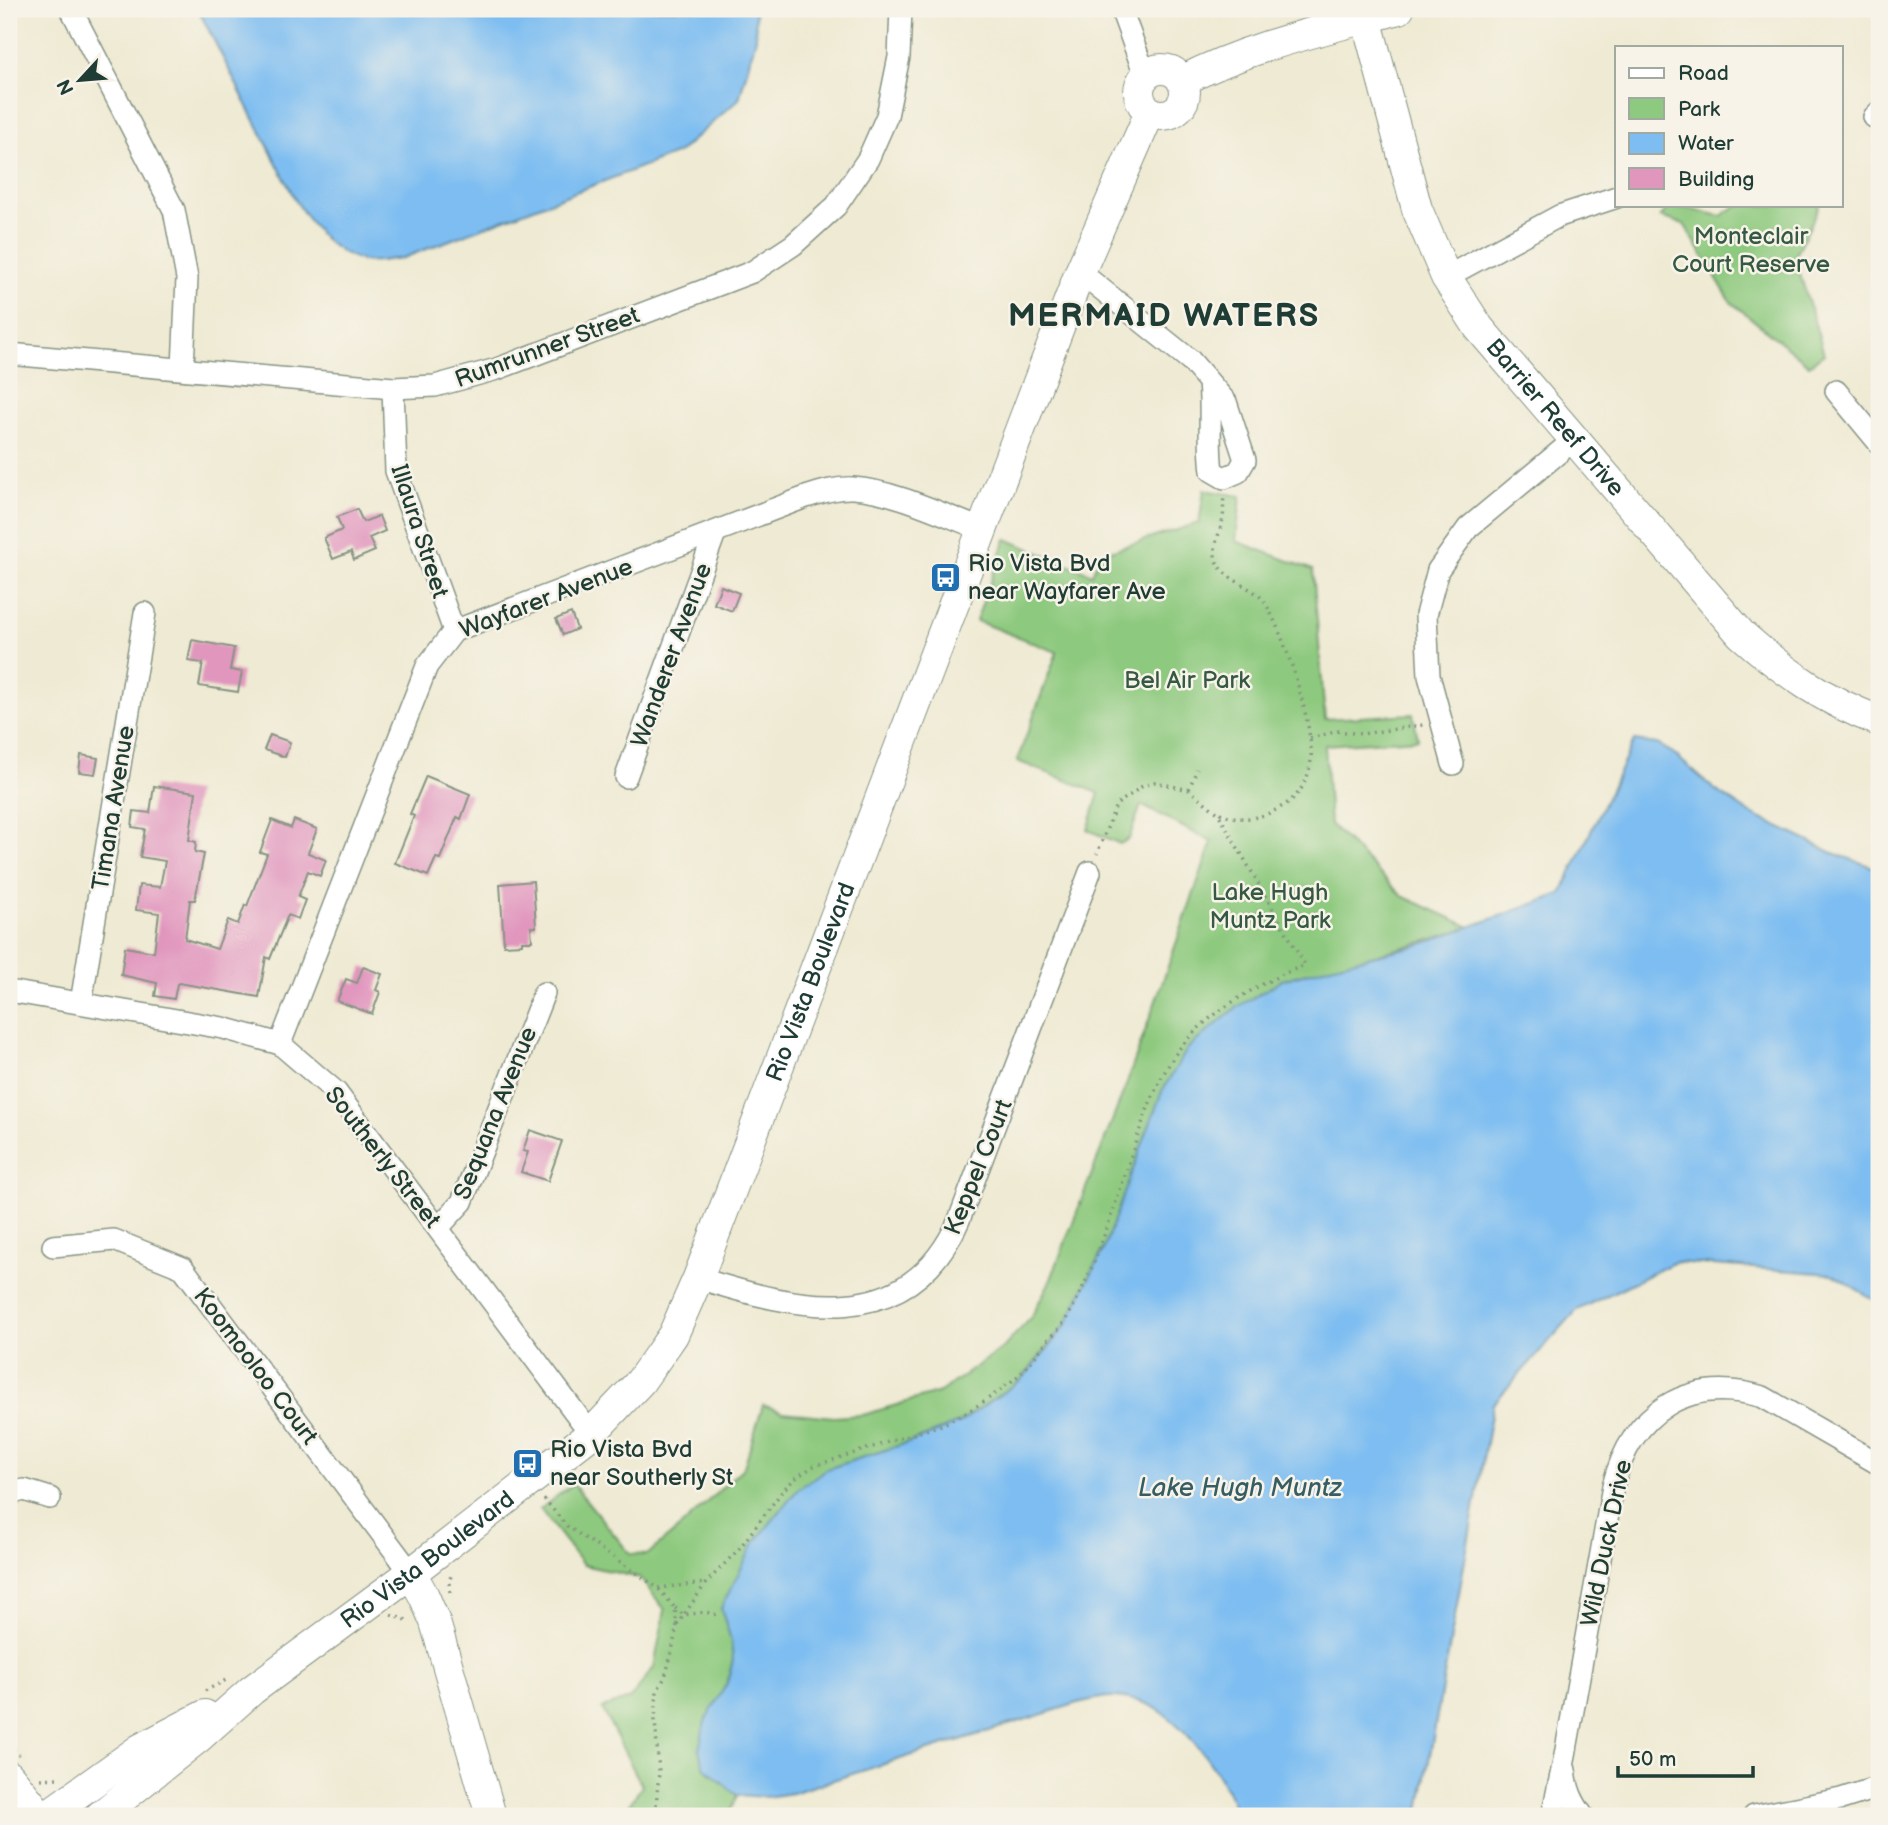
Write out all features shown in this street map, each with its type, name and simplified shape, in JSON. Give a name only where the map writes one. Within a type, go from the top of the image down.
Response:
[{"type":"street","points":[[71,9],[174,209],[187,278],[183,368]]},
{"type":"street","name":"Rumrunner Street","points":[[12,356],[183,368],[393,388],[435,386],[497,369],[752,272],[793,245],[836,206],[868,159],[887,116],[899,57],[901,9]]},
{"type":"street","points":[[1121,9],[1145,75]]},
{"type":"street","points":[[1182,81],[1240,55],[1365,13],[1399,9]]},
{"type":"street","name":"Barrier Reef Drive","points":[[1365,13],[1417,209],[1447,276],[1479,328],[1741,634],[1779,667],[1813,691],[1879,721]]},
{"type":"street","points":[[1160,68],[1178,75],[1182,81],[1184,97],[1174,112],[1158,115],[1144,107],[1138,93],[1145,75],[1160,68]]},
{"type":"street","name":"Rio Vista Boulevard","points":[[43,1816],[140,1749],[411,1573],[591,1434],[640,1381],[673,1335],[698,1278],[1080,272],[1150,112]]},
{"type":"street","points":[[1447,276],[1559,216],[1615,198]]},
{"type":"street","points":[[1080,272],[1190,360],[1209,382],[1226,402],[1245,460],[1238,472],[1224,478],[1212,471],[1209,382]]},
{"type":"street","name":"Illaura Street","points":[[393,388],[396,471],[454,631]]},
{"type":"street","points":[[1836,391],[1879,443]]},
{"type":"street","points":[[1454,764],[1429,676],[1426,614],[1438,570],[1468,528],[1575,439]]},
{"type":"street","name":"Wayfarer Avenue","points":[[280,1044],[427,666],[454,631],[830,490],[851,488],[884,493],[982,529]]},
{"type":"street","name":"Wanderer Avenue","points":[[626,776],[715,533]]},
{"type":"street","name":"Timana Avenue","points":[[81,1003],[145,613]]},
{"type":"street","name":"Keppel Court","points":[[698,1278],[778,1298],[815,1305],[844,1306],[885,1297],[904,1288],[924,1273],[937,1259],[959,1220],[1090,872]]},
{"type":"street","name":"Southerly Street","points":[[9,991],[223,1028],[280,1044],[336,1092],[591,1434]]},
{"type":"street","name":"Sequana Avenue","points":[[439,1227],[462,1202],[544,993]]},
{"type":"street","name":"Koomooloo Court","points":[[53,1246],[114,1240],[183,1268],[411,1573]]},
{"type":"street","name":"Wild Duck Drive","points":[[1552,1816],[1614,1486],[1627,1447],[1636,1432],[1666,1406],[1694,1394],[1725,1390],[1745,1392],[1763,1397],[1879,1464]]},
{"type":"street","points":[[9,1494],[24,1490],[50,1499]]},
{"type":"street","points":[[411,1573],[425,1596],[435,1622],[491,1816]]},
{"type":"street","name":"Rio Vista Boulevard","points":[[100,1816],[198,1738],[242,1683]]},
{"type":"street","name":"Wild Duck Drive","points":[[1564,1761],[1567,1788],[1583,1816]]},
{"type":"street","points":[[22,1769],[43,1816]]},
{"type":"street","points":[[1754,1816],[1841,1799],[1879,1787]]},
{"type":"path","points":[[1090,872],[1115,806],[1141,787],[1155,782],[1189,790],[1219,813],[1238,820],[1271,814],[1294,799],[1306,782],[1311,759],[1310,738],[1289,659],[1275,620],[1261,598],[1221,570],[1215,558],[1223,518],[1224,478]]},
{"type":"path","points":[[1310,738],[1339,731],[1361,734],[1442,722]]},
{"type":"path","points":[[1189,790],[1197,769]]},
{"type":"path","points":[[1219,813],[1305,965],[1311,971]]},
{"type":"path","points":[[677,1625],[706,1583],[797,1477],[814,1466],[960,1417],[1023,1371],[1067,1318],[1083,1287],[1119,1194],[1139,1128],[1176,1053],[1191,1036],[1243,996],[1280,975],[1305,965]]},
{"type":"path","points":[[536,1506],[553,1492]]},
{"type":"path","points":[[544,1499],[567,1526],[658,1588],[684,1615],[705,1612],[718,1615]]},
{"type":"path","points":[[450,1593],[451,1574],[457,1563]]},
{"type":"path","points":[[658,1588],[706,1583]]},
{"type":"path","points":[[649,1816],[656,1806],[659,1772],[655,1720],[657,1691],[665,1677],[677,1625],[675,1608]]},
{"type":"path","points":[[203,1692],[242,1683]]},
{"type":"path","points":[[9,1744],[22,1769],[41,1780],[55,1780],[66,1773]]},
{"type":"green space","name":"Monteclair Court Reserve","points":[[1670,206],[1721,216],[1736,206],[1820,206],[1795,257],[1824,354],[1809,365],[1731,302],[1684,224],[1660,217]]},
{"type":"green space","points":[[1204,490],[1241,496],[1236,541],[1313,570],[1325,719],[1413,714],[1418,739],[1325,745],[1330,824],[1402,896],[1470,927],[1282,980],[1103,1250],[1067,1323],[1022,1379],[959,1423],[827,1469],[798,1489],[784,1508],[721,1608],[731,1640],[733,1660],[719,1701],[704,1767],[737,1795],[729,1816],[621,1816],[642,1786],[602,1708],[630,1699],[654,1667],[665,1610],[640,1578],[583,1565],[540,1509],[573,1484],[630,1554],[647,1555],[744,1467],[763,1405],[783,1412],[834,1417],[863,1415],[940,1392],[1004,1347],[1032,1316],[1051,1279],[1126,1085],[1212,842],[1141,805],[1129,839],[1120,844],[1088,830],[1099,793],[1017,761],[1057,652],[976,621],[1006,539],[1092,574],[1100,554],[1199,523]]},
{"type":"water","points":[[198,9],[755,9],[756,38],[739,99],[678,153],[403,258],[364,261],[332,246],[302,211]]},
{"type":"water","name":"Lake Hugh Muntz","points":[[1634,741],[1657,744],[1673,753],[1714,789],[1751,814],[1833,853],[1879,869],[1879,1303],[1832,1274],[1675,1262],[1577,1310],[1493,1404],[1419,1816],[1237,1816],[1216,1771],[1182,1729],[1152,1706],[1115,1697],[1078,1703],[792,1793],[766,1797],[737,1795],[704,1767],[699,1750],[705,1721],[727,1683],[733,1660],[731,1640],[721,1608],[754,1543],[798,1489],[827,1469],[959,1423],[1022,1379],[1067,1323],[1103,1250],[1162,1091],[1188,1048],[1236,1008],[1282,980],[1419,945],[1561,894]]},
{"type":"building","points":[[357,509],[363,522],[379,516],[385,531],[369,538],[375,551],[354,560],[351,552],[333,559],[324,538],[342,530],[337,517]]},
{"type":"building","points":[[721,586],[739,593],[732,611],[714,604]]},
{"type":"building","points":[[571,613],[577,629],[563,635],[556,619]]},
{"type":"building","points":[[192,640],[234,648],[230,670],[242,672],[238,692],[199,686],[203,663],[188,661]]},
{"type":"building","points":[[270,735],[290,742],[285,757],[264,750]]},
{"type":"building","points":[[81,755],[98,758],[95,774],[79,772]]},
{"type":"building","points":[[426,776],[470,794],[461,819],[457,817],[440,859],[436,858],[428,876],[395,863],[414,816],[410,814]]},
{"type":"building","points":[[154,786],[196,792],[189,840],[196,842],[195,852],[204,854],[195,900],[190,900],[185,939],[217,949],[228,920],[238,924],[245,905],[247,906],[267,854],[260,852],[272,820],[291,828],[294,820],[317,829],[308,853],[326,860],[320,876],[308,871],[298,897],[305,900],[298,919],[288,915],[270,959],[266,957],[259,997],[179,983],[174,999],[155,996],[157,983],[121,975],[125,947],[154,952],[159,913],[136,910],[139,885],[160,887],[165,861],[140,857],[145,829],[132,827],[134,811],[150,813]]},
{"type":"building","points":[[533,881],[536,927],[531,927],[532,941],[504,945],[500,884]]},
{"type":"building","points":[[363,967],[382,974],[376,990],[380,992],[372,1014],[337,1001],[346,979],[357,983]]},
{"type":"building","points":[[530,1130],[562,1141],[548,1181],[521,1172],[528,1152],[523,1151]]},
{"type":"place","name":"Rio Vista Bvd near Wayfarer Ave","points":[[945,577]]},
{"type":"place","name":"Rio Vista Bvd near Southerly St","points":[[527,1463]]},
{"type":"district","name":"MERMAID WATERS","points":[[1164,315]]},
{"type":"park label","name":"Bel Air Park","points":[[1187,680]]},
{"type":"park label","name":"Lake Hugh Muntz Park","points":[[1270,906]]}]
